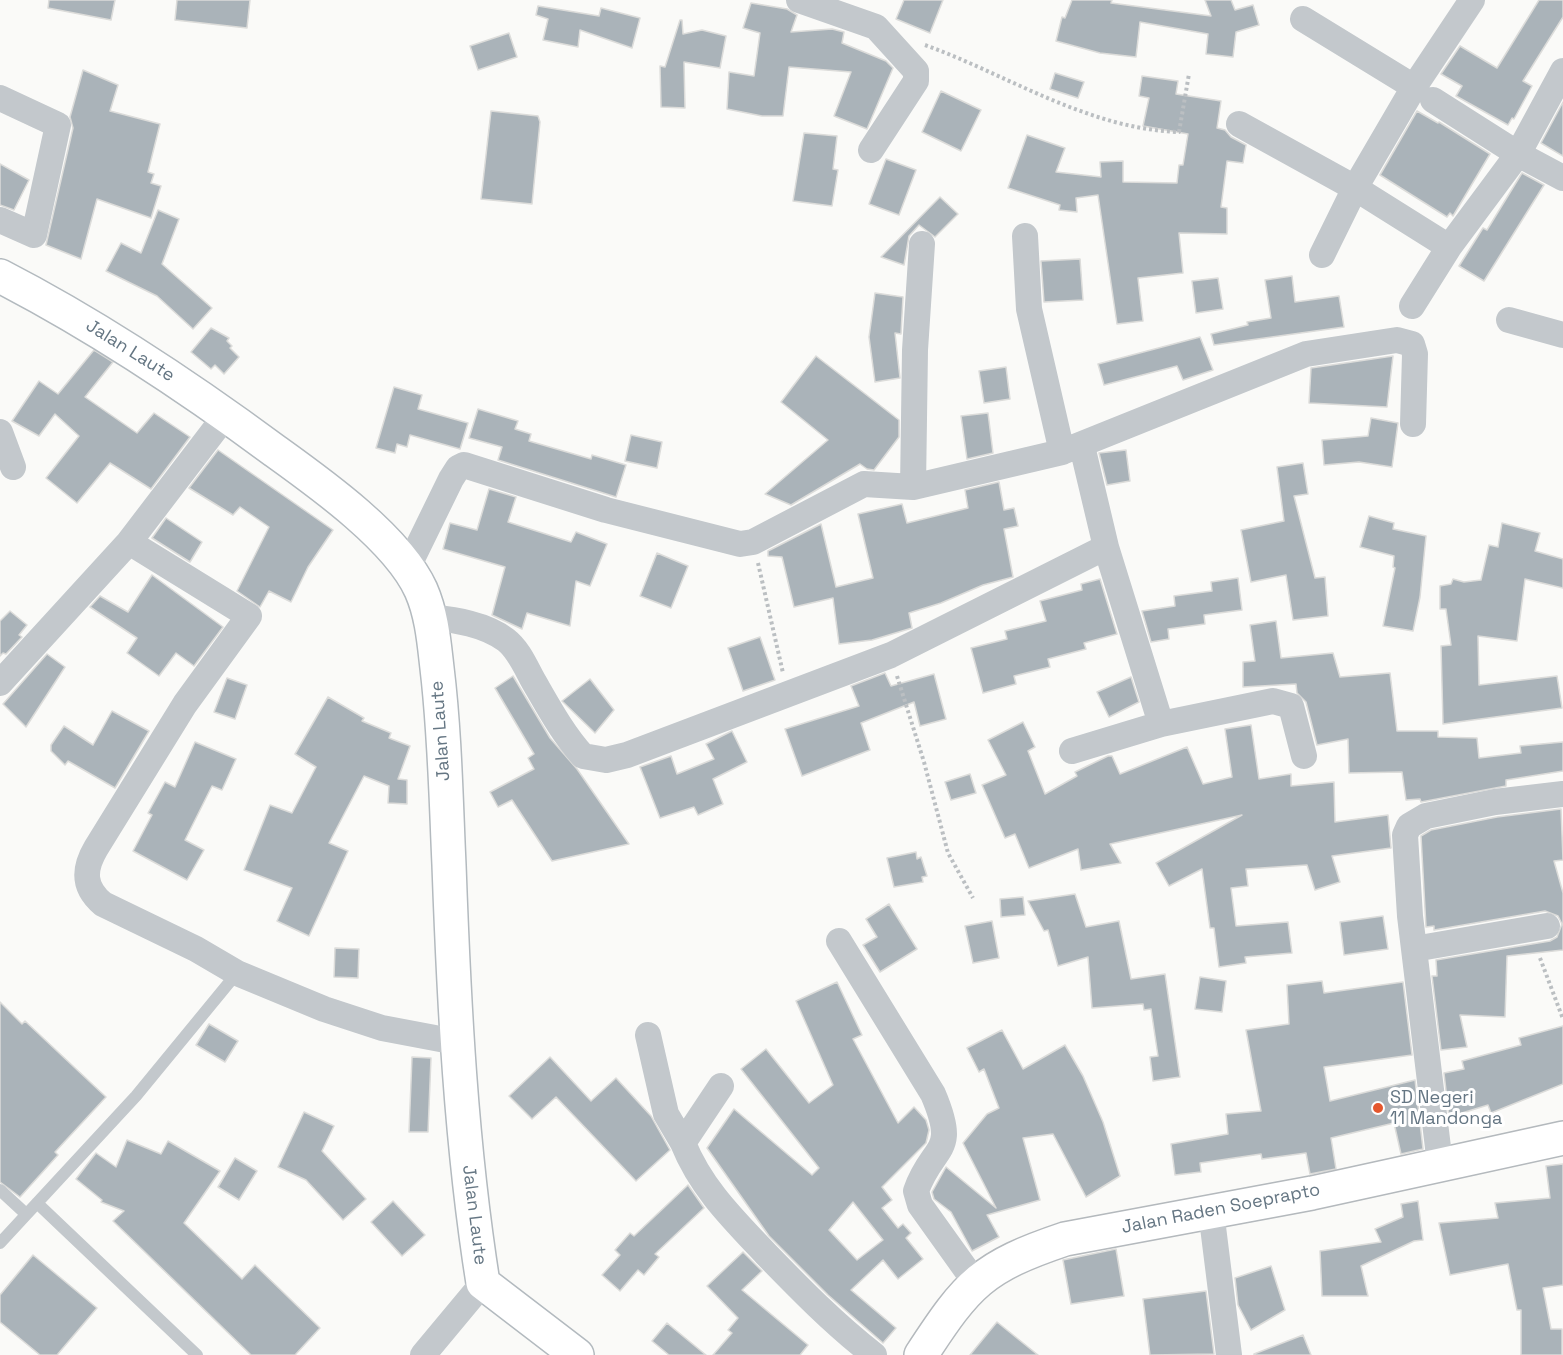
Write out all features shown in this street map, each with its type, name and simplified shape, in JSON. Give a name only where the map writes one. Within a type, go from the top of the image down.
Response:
[{"type":"main road","name":"Jalan Laute","points":[[0,276],[62,308],[226,415],[320,483],[363,519],[408,567],[420,589],[430,617],[441,701],[456,1042],[472,1212],[483,1283],[577,1355]]},
{"type":"main road","name":"Jalan Raden Soeprapto","points":[[921,1355],[964,1293],[975,1282],[1000,1264],[1065,1239],[1312,1193],[1563,1138]]},
{"type":"street","points":[[799,0],[876,27],[916,71],[916,81],[871,150]]},
{"type":"street","points":[[1322,255],[1355,188],[1424,93],[1472,0]]},
{"type":"street","points":[[1304,19],[1518,154],[1563,178]]},
{"type":"street","points":[[1412,306],[1449,247],[1518,154],[1563,70]]},
{"type":"street","points":[[0,98],[58,125],[34,235],[0,220]]},
{"type":"street","points":[[1239,124],[1355,188],[1449,247]]},
{"type":"street","points":[[1025,236],[1029,309],[1161,724]]},
{"type":"street","points":[[913,486],[915,350],[922,244]]},
{"type":"street","points":[[1509,320],[1563,335]]},
{"type":"street","points":[[408,567],[451,479],[458,468],[464,465],[606,510],[727,543],[740,544],[753,542],[864,484],[913,486],[1072,449],[1306,354],[1397,340],[1412,344],[1414,349],[1413,424]]},
{"type":"street","points":[[0,683],[129,542],[226,415]]},
{"type":"street","points":[[0,432],[13,467]]},
{"type":"street","points":[[129,542],[249,616],[185,704],[88,860],[87,879],[91,894],[103,904],[196,949],[237,973],[324,1009],[382,1028],[456,1042]]},
{"type":"street","points":[[430,617],[454,620],[488,630],[504,639],[518,653],[557,722],[584,756],[606,760],[627,755],[891,656],[1106,547]]},
{"type":"street","points":[[1072,751],[1161,724],[1273,701],[1284,702],[1291,706],[1304,756]]},
{"type":"street","points":[[1440,1164],[1406,876],[1406,835],[1409,826],[1426,816],[1495,802],[1563,794]]},
{"type":"street","points":[[1414,949],[1547,926]]},
{"type":"street","points":[[839,941],[933,1094],[944,1120],[942,1144],[916,1191],[920,1205],[975,1282]]},
{"type":"street","points":[[648,1035],[666,1114],[709,1191],[731,1219],[818,1308],[874,1355]]},
{"type":"street","points":[[683,1143],[721,1086]]},
{"type":"street","points":[[1210,1211],[1229,1355]]},
{"type":"street","points":[[423,1355],[483,1283]]},
{"type":"lane","points":[[0,1243],[136,1096],[237,973]]},
{"type":"lane","points":[[0,1190],[26,1214]]},
{"type":"lane","points":[[37,1203],[197,1355]]},
{"type":"path","points":[[921,44],[1077,110],[1142,128],[1163,131],[1179,132],[1189,74]]},
{"type":"path","points":[[753,542],[788,693]]},
{"type":"path","points":[[891,656],[924,762],[948,853],[973,898]]},
{"type":"path","points":[[1540,958],[1563,1019]]},
{"type":"building","points":[[49,0],[115,0],[111,20],[48,8]]},
{"type":"building","points":[[177,0],[250,0],[247,28],[175,20]]},
{"type":"building","points":[[904,0],[943,0],[930,33],[896,19]]},
{"type":"building","points":[[1072,0],[1112,0],[1111,3],[1211,16],[1205,0],[1231,0],[1235,10],[1253,5],[1259,25],[1236,32],[1233,57],[1206,54],[1208,34],[1140,22],[1136,57],[1100,53],[1056,41],[1062,17],[1065,18]]},
{"type":"building","points":[[1539,0],[1563,0],[1563,17],[1523,81],[1532,86],[1514,119],[1512,118],[1508,125],[1456,96],[1462,86],[1441,74],[1460,46],[1497,68]]},
{"type":"building","points":[[751,3],[787,9],[797,15],[791,32],[832,29],[844,32],[842,43],[886,61],[893,68],[867,129],[834,116],[851,72],[789,67],[783,116],[762,116],[727,109],[729,72],[754,76],[760,33],[743,28]]},
{"type":"building","points":[[538,6],[599,16],[601,8],[640,18],[632,48],[580,30],[578,47],[543,40],[548,19],[536,15]]},
{"type":"building","points":[[680,20],[682,20],[683,34],[702,30],[726,36],[720,68],[684,62],[685,108],[661,107],[660,66],[665,67]]},
{"type":"building","points":[[509,33],[517,57],[478,70],[470,46]]},
{"type":"building","points":[[83,70],[118,85],[110,111],[160,124],[148,172],[154,174],[151,183],[161,186],[151,218],[97,199],[81,259],[46,245],[73,128],[70,117]]},
{"type":"building","points":[[1055,73],[1084,82],[1078,98],[1050,89]]},
{"type":"building","points":[[1142,76],[1178,81],[1176,94],[1221,101],[1217,128],[1225,130],[1231,137],[1246,145],[1243,163],[1227,161],[1221,207],[1227,208],[1227,234],[1179,233],[1183,273],[1138,278],[1143,321],[1117,324],[1098,195],[1076,198],[1077,212],[1059,210],[1060,205],[1008,188],[1027,135],[1065,148],[1056,172],[1101,177],[1100,162],[1123,161],[1123,182],[1177,183],[1179,165],[1183,165],[1188,134],[1143,126],[1149,98],[1139,96]]},
{"type":"building","points":[[941,91],[981,110],[961,151],[922,132]]},
{"type":"building","points":[[1563,102],[1563,156],[1541,143]]},
{"type":"building","points":[[491,111],[538,116],[540,122],[532,204],[481,199]]},
{"type":"building","points":[[1417,111],[1490,154],[1453,216],[1450,213],[1447,217],[1380,175]]},
{"type":"building","points":[[804,133],[837,136],[833,169],[838,170],[832,206],[793,201]]},
{"type":"building","points":[[886,159],[916,170],[899,215],[869,204]]},
{"type":"building","points":[[0,164],[29,180],[14,210],[0,205]]},
{"type":"building","points":[[1522,173],[1544,185],[1484,281],[1459,266],[1483,228],[1487,230]]},
{"type":"building","points":[[940,197],[958,214],[935,237],[919,225],[909,236],[904,265],[881,257]]},
{"type":"building","points":[[158,210],[179,219],[162,264],[212,308],[193,329],[157,296],[106,271],[121,243],[141,253]]},
{"type":"building","points":[[1080,259],[1083,300],[1044,302],[1041,261]]},
{"type":"building","points":[[1292,276],[1295,302],[1339,296],[1344,327],[1214,345],[1211,334],[1248,325],[1247,322],[1271,318],[1265,280]]},
{"type":"building","points":[[1218,278],[1223,309],[1196,313],[1192,281]]},
{"type":"building","points":[[875,293],[903,297],[901,334],[895,333],[900,378],[875,382],[869,337]]},
{"type":"building","points":[[211,328],[229,338],[227,341],[232,346],[230,348],[239,357],[224,374],[215,365],[211,369],[191,352]]},
{"type":"building","points":[[1200,337],[1213,370],[1183,380],[1177,366],[1104,385],[1098,364]]},
{"type":"building","points":[[94,350],[113,362],[85,397],[137,433],[154,413],[190,437],[151,489],[110,463],[77,503],[46,478],[79,436],[55,414],[39,436],[12,421],[39,381],[58,394]]},
{"type":"building","points":[[816,356],[899,420],[899,437],[874,470],[867,469],[860,464],[791,505],[765,494],[828,440],[781,402]]},
{"type":"building","points":[[1393,356],[1387,407],[1309,403],[1311,368]]},
{"type":"building","points":[[1006,367],[1010,399],[984,403],[979,371]]},
{"type":"building","points":[[394,387],[422,395],[418,409],[468,423],[460,449],[410,435],[407,447],[397,444],[395,453],[376,448]]},
{"type":"building","points":[[478,409],[518,421],[515,429],[531,434],[529,441],[591,459],[592,455],[626,465],[616,497],[498,460],[502,447],[469,438]]},
{"type":"building","points":[[988,413],[993,453],[967,459],[961,416]]},
{"type":"building","points":[[1371,418],[1398,423],[1392,467],[1359,462],[1324,465],[1322,440],[1368,436]]},
{"type":"building","points":[[631,435],[662,442],[657,468],[625,461]]},
{"type":"building","points":[[218,450],[333,530],[308,567],[291,602],[269,591],[260,607],[237,591],[269,527],[240,507],[233,515],[189,488]]},
{"type":"building","points":[[1126,450],[1130,481],[1107,485],[1099,453]]},
{"type":"building","points":[[1303,463],[1308,494],[1294,496],[1315,578],[1325,577],[1328,616],[1293,620],[1286,575],[1251,582],[1241,530],[1284,521],[1277,467]]},
{"type":"building","points":[[999,482],[1004,510],[1014,508],[1018,526],[1004,529],[1013,577],[983,585],[941,603],[909,613],[912,628],[872,640],[839,644],[833,598],[794,607],[782,557],[768,556],[768,551],[821,524],[836,587],[873,578],[858,514],[902,504],[907,523],[968,508],[965,490]]},
{"type":"building","points":[[489,489],[516,497],[508,522],[571,542],[576,532],[607,544],[590,586],[576,581],[570,626],[527,613],[522,629],[492,615],[505,567],[443,549],[450,523],[477,530]]},
{"type":"building","points":[[1369,516],[1394,523],[1393,529],[1426,536],[1420,597],[1413,631],[1383,626],[1395,568],[1393,567],[1394,556],[1360,547]]},
{"type":"building","points":[[166,518],[202,542],[190,562],[152,538]]},
{"type":"building","points":[[1502,523],[1540,533],[1535,551],[1563,559],[1563,588],[1525,579],[1517,641],[1478,636],[1479,685],[1557,676],[1562,708],[1443,724],[1441,646],[1451,645],[1446,609],[1440,609],[1440,586],[1451,584],[1453,579],[1464,582],[1481,580],[1489,545],[1498,547]]},
{"type":"building","points":[[657,553],[688,566],[671,608],[640,596]]},
{"type":"building","points":[[152,575],[223,627],[194,666],[176,653],[159,676],[127,653],[137,638],[90,607],[100,596],[128,612]]},
{"type":"building","points":[[1238,578],[1242,610],[1204,615],[1205,624],[1168,629],[1169,639],[1151,642],[1142,611],[1175,606],[1174,596],[1212,591],[1211,582]]},
{"type":"building","points":[[1100,579],[1117,634],[1084,643],[1086,649],[1048,659],[1050,667],[1014,676],[1016,684],[983,693],[971,648],[1007,639],[1005,631],[1046,621],[1040,601],[1082,590],[1081,584]]},
{"type":"building","points":[[10,611],[27,625],[19,635],[22,637],[6,654],[3,653],[0,656],[0,621]]},
{"type":"building","points":[[1276,621],[1281,658],[1333,653],[1340,677],[1390,673],[1397,731],[1438,731],[1438,737],[1477,738],[1479,758],[1521,753],[1520,746],[1563,742],[1563,771],[1506,780],[1506,786],[1421,802],[1420,799],[1406,800],[1402,772],[1349,773],[1348,739],[1317,745],[1306,702],[1297,693],[1296,684],[1243,687],[1243,662],[1255,661],[1250,625]]},
{"type":"building","points":[[760,637],[775,680],[743,691],[728,648]]},
{"type":"building","points":[[47,654],[65,667],[26,727],[3,704]]},
{"type":"building","points":[[885,673],[891,686],[934,674],[946,719],[920,726],[914,702],[861,723],[870,750],[802,776],[785,729],[859,706],[851,686]]},
{"type":"building","points":[[513,676],[550,738],[577,769],[629,844],[552,861],[512,800],[498,807],[490,792],[534,769],[528,758],[534,754],[495,688]]},
{"type":"building","points":[[1131,677],[1139,702],[1109,717],[1097,692]]},
{"type":"building","points":[[227,678],[247,685],[235,719],[214,712]]},
{"type":"building","points":[[590,679],[614,710],[595,733],[562,701]]},
{"type":"building","points":[[328,697],[364,718],[362,721],[391,733],[389,738],[410,746],[398,779],[407,780],[407,804],[388,803],[389,786],[364,776],[329,843],[348,851],[309,936],[277,921],[292,888],[244,870],[270,805],[292,813],[316,767],[295,754]]},
{"type":"building","points":[[112,711],[149,731],[115,788],[68,761],[65,765],[51,751],[51,745],[64,726],[93,745]]},
{"type":"building","points":[[1023,722],[1035,747],[1028,751],[1045,794],[1077,776],[1075,772],[1108,756],[1112,756],[1120,774],[1187,747],[1203,784],[1232,777],[1225,729],[1251,725],[1259,779],[1291,774],[1291,786],[1334,782],[1335,822],[1388,815],[1391,848],[1332,856],[1340,882],[1315,890],[1307,865],[1246,869],[1248,886],[1231,888],[1236,926],[1288,922],[1292,953],[1245,957],[1246,963],[1219,967],[1214,928],[1210,928],[1202,869],[1169,886],[1156,863],[1242,815],[1110,844],[1121,863],[1081,870],[1078,849],[1029,868],[1015,834],[1005,838],[982,785],[1006,775],[988,740]]},
{"type":"building","points":[[732,731],[747,762],[713,779],[723,804],[698,815],[694,807],[660,818],[640,767],[671,756],[677,774],[714,759],[706,744]]},
{"type":"building","points":[[195,742],[236,759],[222,790],[212,786],[185,840],[204,850],[187,880],[133,851],[152,815],[148,813],[165,782],[175,787]]},
{"type":"building","points":[[970,774],[976,793],[951,800],[945,782]]},
{"type":"building","points":[[1561,809],[1563,860],[1554,861],[1563,893],[1563,950],[1507,956],[1505,1017],[1460,1015],[1467,1047],[1441,1050],[1432,976],[1437,976],[1436,960],[1550,941],[1557,937],[1562,924],[1558,916],[1545,911],[1434,930],[1434,926],[1426,927],[1421,836],[1431,830],[1497,817]]},
{"type":"building","points":[[916,852],[917,859],[921,857],[927,876],[922,877],[923,882],[894,887],[887,858]]},
{"type":"building","points":[[1075,894],[1086,927],[1119,921],[1131,979],[1165,974],[1180,1077],[1153,1081],[1150,1057],[1158,1056],[1151,1009],[1144,1010],[1143,1004],[1092,1008],[1088,957],[1058,966],[1048,930],[1044,931],[1028,901]]},
{"type":"building","points":[[1023,897],[1025,915],[1001,917],[1000,899]]},
{"type":"building","points":[[889,904],[917,949],[880,972],[863,945],[877,937],[866,919]]},
{"type":"building","points":[[1383,916],[1388,949],[1344,955],[1340,922]]},
{"type":"building","points":[[992,921],[999,958],[973,963],[965,926]]},
{"type":"building","points":[[335,948],[359,949],[358,978],[334,977]]},
{"type":"building","points":[[1200,977],[1226,981],[1222,1012],[1195,1009]]},
{"type":"building","points":[[1322,981],[1324,993],[1403,982],[1412,1055],[1324,1067],[1330,1101],[1415,1080],[1423,1149],[1401,1154],[1394,1123],[1331,1138],[1336,1169],[1310,1174],[1306,1153],[1262,1159],[1261,1154],[1200,1163],[1201,1172],[1175,1175],[1171,1144],[1228,1134],[1226,1114],[1261,1111],[1246,1030],[1289,1024],[1287,985]]},
{"type":"building","points":[[837,982],[862,1035],[853,1039],[898,1123],[914,1107],[926,1120],[929,1130],[926,1143],[882,1187],[892,1200],[882,1208],[898,1228],[903,1224],[911,1233],[906,1238],[923,1259],[898,1279],[883,1260],[851,1290],[896,1328],[883,1343],[828,1295],[769,1236],[707,1148],[734,1109],[812,1175],[819,1168],[741,1069],[766,1049],[809,1103],[833,1085],[796,1001]],"holes":[[[853,1202],[883,1240],[857,1260],[829,1230]]]},
{"type":"building","points":[[0,1002],[22,1024],[25,1021],[106,1097],[55,1152],[58,1155],[20,1197],[0,1182]]},
{"type":"building","points":[[209,1024],[238,1041],[225,1062],[196,1045]]},
{"type":"building","points":[[1563,1026],[1563,1084],[1491,1113],[1488,1105],[1449,1117],[1444,1073],[1464,1069],[1462,1061],[1521,1045],[1519,1038]]},
{"type":"building","points":[[1002,1030],[1023,1069],[1065,1045],[1083,1076],[1103,1122],[1120,1176],[1086,1197],[1053,1134],[1023,1138],[1040,1200],[987,1215],[999,1237],[972,1251],[951,1212],[934,1199],[932,1192],[946,1167],[996,1208],[963,1143],[987,1114],[999,1108],[984,1069],[979,1072],[967,1048]]},
{"type":"building","points":[[412,1057],[431,1058],[428,1132],[409,1132]]},
{"type":"building","points":[[550,1057],[591,1101],[616,1078],[651,1116],[670,1150],[636,1181],[556,1097],[532,1119],[509,1096]]},
{"type":"building","points":[[304,1112],[334,1126],[322,1151],[366,1199],[343,1220],[306,1180],[278,1167]]},
{"type":"building","points":[[127,1140],[161,1154],[168,1141],[220,1171],[184,1223],[242,1279],[255,1265],[320,1328],[295,1355],[251,1355],[113,1221],[124,1211],[101,1202],[102,1200],[76,1179],[96,1153],[116,1167]]},
{"type":"building","points":[[235,1158],[257,1171],[239,1200],[218,1187]]},
{"type":"building","points":[[1563,1164],[1563,1285],[1543,1288],[1551,1329],[1562,1329],[1562,1355],[1521,1355],[1521,1310],[1517,1310],[1508,1264],[1450,1275],[1439,1223],[1498,1218],[1495,1203],[1550,1198],[1546,1166]]},
{"type":"building","points":[[688,1185],[704,1208],[655,1254],[659,1257],[644,1275],[638,1270],[620,1291],[602,1275],[620,1255],[615,1250],[630,1233],[634,1236]]},
{"type":"building","points":[[393,1201],[425,1235],[402,1256],[371,1222]]},
{"type":"building","points":[[1418,1201],[1423,1240],[1414,1241],[1361,1266],[1368,1296],[1322,1296],[1320,1251],[1381,1242],[1375,1229],[1403,1217],[1401,1204]]},
{"type":"building","points":[[1116,1249],[1124,1296],[1071,1304],[1063,1260]]},
{"type":"building","points":[[743,1252],[762,1271],[742,1290],[808,1345],[800,1355],[713,1355],[732,1333],[728,1330],[738,1318],[707,1286]]},
{"type":"building","points":[[33,1255],[97,1308],[57,1355],[40,1355],[0,1322],[0,1295]]},
{"type":"building","points":[[1271,1266],[1285,1310],[1251,1330],[1238,1305],[1235,1278]]},
{"type":"building","points":[[1206,1291],[1214,1354],[1150,1355],[1143,1299]]},
{"type":"building","points":[[997,1322],[1038,1355],[970,1355]]},
{"type":"building","points":[[667,1323],[706,1355],[669,1355],[652,1341]]},
{"type":"building","points":[[1303,1335],[1311,1355],[1254,1355],[1254,1354]]},
{"type":"place","name":"SD Negeri 11 Mandonga","points":[[1378,1108]]}]
